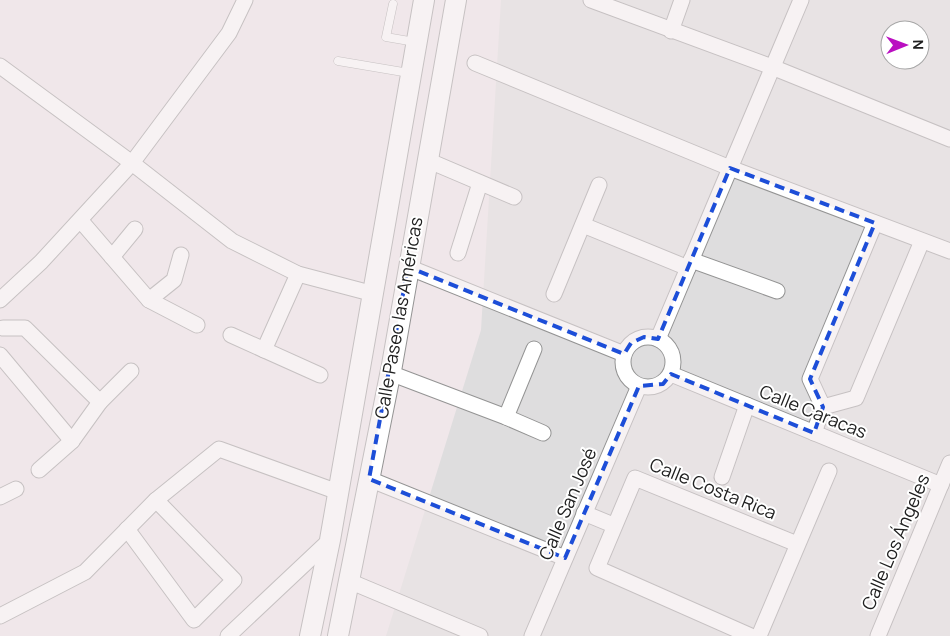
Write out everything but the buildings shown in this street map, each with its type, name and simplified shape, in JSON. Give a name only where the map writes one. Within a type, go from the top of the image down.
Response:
[{"type":"street","points":[[0,300],[41,262],[132,163],[229,33],[245,0]]},
{"type":"street","name":"Calle Paseo las Américas","points":[[310,636],[348,440],[424,0]]},
{"type":"street","name":"Calle Paseo las Américas","points":[[338,636],[390,373],[456,0]]},
{"type":"street","points":[[592,0],[772,67],[950,139]]},
{"type":"street","points":[[671,31],[682,0]]},
{"type":"street","points":[[658,339],[801,0]]},
{"type":"street","points":[[475,63],[730,168],[950,251]]},
{"type":"street","points":[[0,66],[132,163],[232,241],[298,274],[374,294]]},
{"type":"street","points":[[427,160],[514,197]]},
{"type":"street","points":[[458,253],[480,183]]},
{"type":"street","points":[[554,294],[599,185]]},
{"type":"street","points":[[80,221],[149,300],[197,325]]},
{"type":"street","points":[[814,433],[823,407],[810,379],[876,223]]},
{"type":"street","points":[[583,225],[690,264],[777,291]]},
{"type":"street","points":[[112,257],[135,229]]},
{"type":"street","points":[[823,407],[856,398],[922,241]]},
{"type":"street","points":[[149,300],[174,280],[181,255]]},
{"type":"street","points":[[408,267],[624,354]]},
{"type":"street","points":[[264,350],[298,274]]},
{"type":"street","points":[[1,330],[25,328],[100,402]]},
{"type":"street","points":[[231,335],[320,375]]},
{"type":"street","points":[[644,337],[658,339],[669,347],[674,360],[671,374],[663,384],[651,388],[639,386],[628,379],[623,367],[624,354],[631,343],[644,337]]},
{"type":"street","points":[[506,417],[534,349]]},
{"type":"street","points":[[0,355],[72,441]]},
{"type":"street","points":[[39,470],[72,441],[100,402],[131,371]]},
{"type":"street","points":[[390,373],[543,433]]},
{"type":"street","name":"Calle Caracas","points":[[671,374],[941,485]]},
{"type":"street","name":"Calle San José","points":[[532,636],[639,386]]},
{"type":"street","points":[[722,477],[747,405]]},
{"type":"street","points":[[348,440],[375,447]]},
{"type":"street","points":[[0,616],[85,572],[156,500],[220,449],[338,492]]},
{"type":"street","name":"Calle Los Ángeles","points":[[878,636],[950,463]]},
{"type":"street","points":[[759,636],[829,470]]},
{"type":"street","name":"Calle Costa Rica","points":[[751,636],[597,568],[613,525],[636,478],[797,544]]},
{"type":"street","points":[[369,479],[565,558]]},
{"type":"street","points":[[0,497],[16,490]]},
{"type":"street","points":[[127,529],[194,620],[234,580],[156,500]]},
{"type":"street","points":[[584,513],[613,525]]},
{"type":"street","points":[[228,636],[330,540]]},
{"type":"street","points":[[349,581],[480,636]]},
{"type":"lane","points":[[393,4],[386,38],[417,42]]},
{"type":"lane","points":[[338,61],[411,74]]},
{"type":"highlighted area","points":[[730,168],[875,223],[810,379],[823,407],[814,433],[671,374],[663,384],[639,386],[565,558],[369,479],[408,267],[624,354],[631,343],[644,337],[658,339]]},
{"type":"shaded area","points":[[501,0],[950,0],[950,636],[386,636],[481,330]]}]
